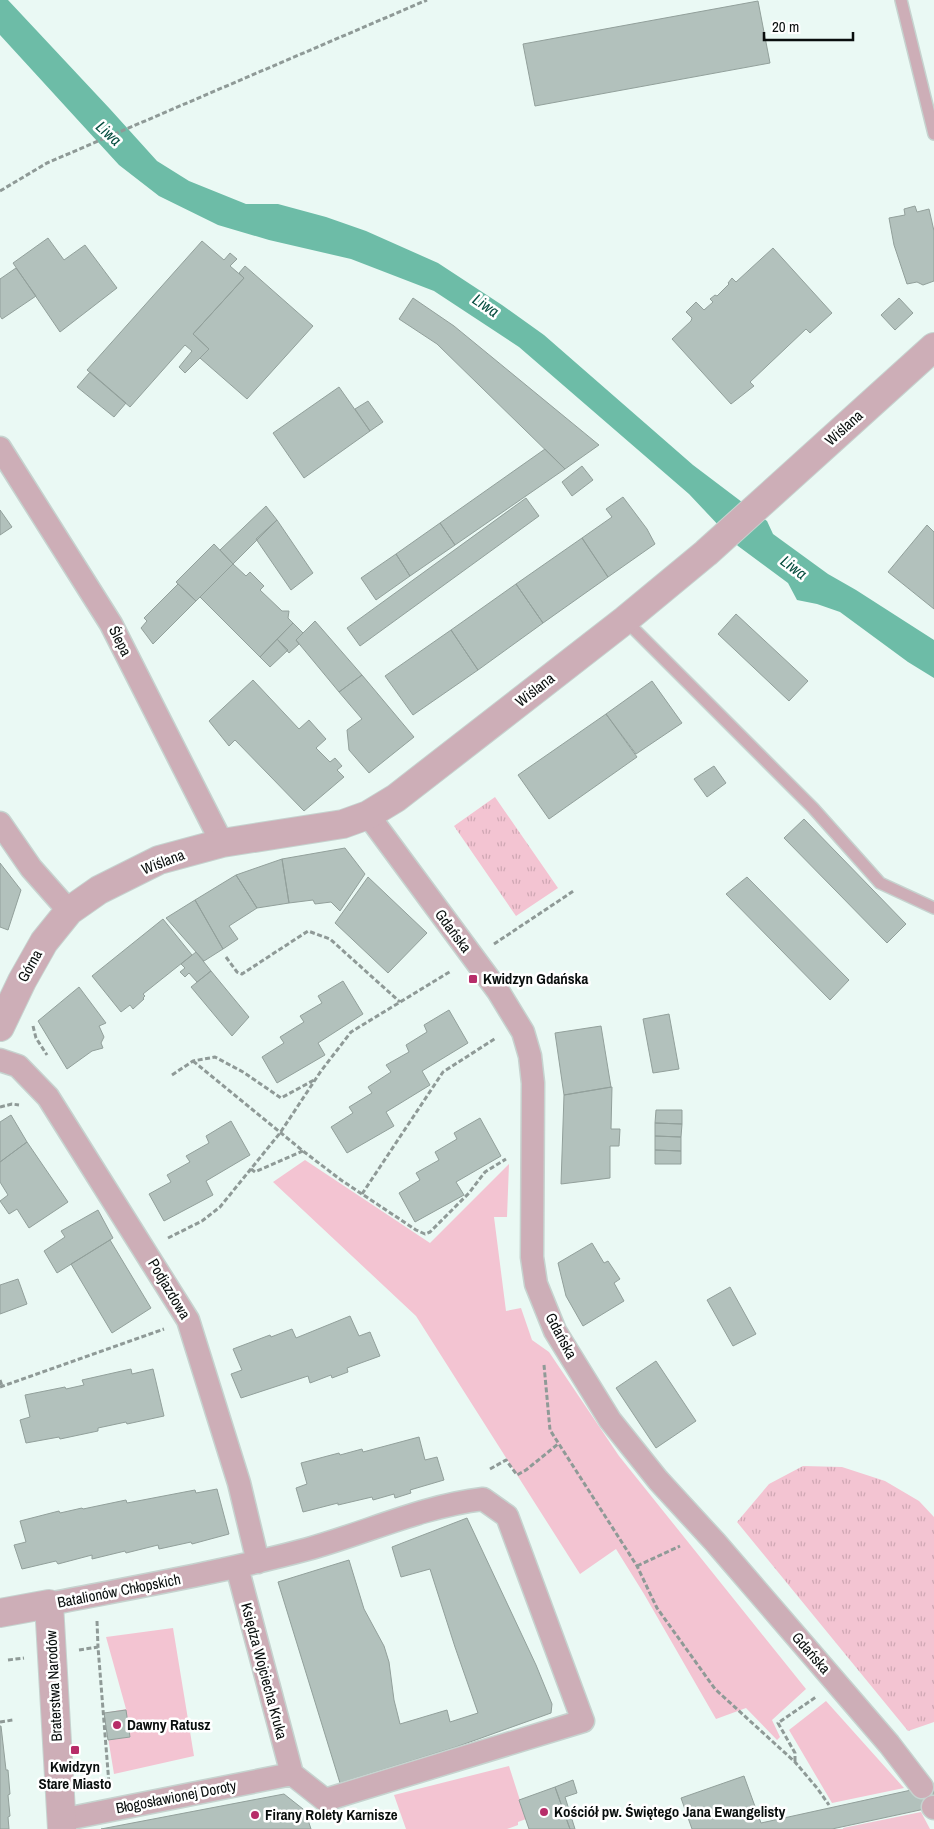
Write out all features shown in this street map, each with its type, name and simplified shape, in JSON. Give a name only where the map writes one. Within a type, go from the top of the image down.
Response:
[{"type":"street","name":"Wiślana","points":[[69,911],[99,890],[160,860],[222,843],[343,824],[368,815],[396,798],[625,620],[706,553],[934,346]]},
{"type":"street","name":"Ślepa","points":[[0,448],[111,624],[222,843]]},
{"type":"street","name":"Gdańska","points":[[368,815],[474,958],[523,1032],[530,1056],[533,1083],[532,1257],[536,1284],[555,1331],[610,1420],[658,1480],[715,1542],[882,1736],[922,1787]]},
{"type":"street","points":[[0,824],[31,868],[69,911]]},
{"type":"street","name":"Górna","points":[[0,1027],[22,981],[44,942],[69,911]]},
{"type":"street","name":"Podjazdowa","points":[[0,1060],[18,1066],[48,1097],[188,1320],[238,1482],[248,1565]]},
{"type":"street","name":"Batalionów Chłopskich","points":[[1,1608],[49,1604],[248,1565],[329,1543],[456,1502],[483,1499],[508,1516],[584,1721],[325,1800],[292,1774]]},
{"type":"street","name":"Księdza Wojciecha Kruka","points":[[248,1565],[292,1774]]},
{"type":"street","name":"Braterstwa Narodów","points":[[49,1604],[62,1824]]},
{"type":"street","name":"Błogosławionej Doroty","points":[[62,1824],[292,1774]]},
{"type":"lane","points":[[901,0],[934,134]]},
{"type":"lane","points":[[625,620],[813,808],[880,882],[934,908]]},
{"type":"path","points":[[0,191],[47,164],[427,0]]},
{"type":"path","points":[[145,1250],[202,1221],[220,1207],[280,1133],[316,1079],[351,1032],[474,958],[575,890]]},
{"type":"path","points":[[226,957],[237,972],[242,974],[308,931],[330,939],[400,1002]]},
{"type":"path","points":[[362,1194],[443,1072],[503,1033]]},
{"type":"path","points":[[172,1075],[193,1061],[215,1057],[243,1072],[281,1098],[316,1079]]},
{"type":"path","points":[[193,1061],[303,1151],[362,1194],[425,1234],[430,1232],[458,1205],[485,1172],[510,1156]]},
{"type":"path","points":[[251,1169],[255,1172],[303,1151]]},
{"type":"path","points":[[0,1380],[1,1387],[188,1320]]},
{"type":"path","points":[[543,1357],[550,1430],[637,1566],[657,1608],[715,1689],[795,1762],[829,1805]]},
{"type":"path","points":[[490,1469],[506,1460],[517,1475],[558,1444]]},
{"type":"path","points":[[637,1566],[680,1546]]},
{"type":"path","points":[[795,1762],[796,1753],[778,1723],[821,1694]]},
{"type":"path","points":[[0,1722],[13,1720]]},
{"type":"green space","points":[[495,797],[558,888],[516,916],[454,826]]},
{"type":"green space","points":[[305,1160],[430,1243],[509,1164],[507,1217],[494,1217],[506,1311],[521,1308],[532,1340],[549,1352],[619,1456],[806,1689],[772,1720],[780,1737],[777,1740],[746,1708],[716,1719],[616,1549],[580,1574],[416,1316],[273,1182]]},
{"type":"green space","points":[[803,1466],[842,1467],[885,1481],[919,1501],[934,1517],[934,1722],[908,1731],[737,1522],[769,1484]]},
{"type":"green space","points":[[173,1628],[194,1756],[114,1774],[104,1713],[126,1709],[106,1637]]},
{"type":"green space","points":[[826,1701],[904,1788],[832,1803],[789,1730]]},
{"type":"green space","points":[[509,1766],[526,1819],[518,1822],[518,1825],[507,1829],[406,1829],[394,1795]]},
{"type":"green space","points":[[921,1812],[930,1829],[843,1829],[843,1828]]},
{"type":"water","name":"Liwa","points":[[0,0],[8,0],[157,161],[189,181],[246,204],[278,204],[326,217],[366,231],[438,263],[544,335],[693,465],[767,521],[773,534],[828,574],[934,640],[934,678],[908,662],[840,612],[817,604],[797,600],[788,583],[738,546],[689,494],[519,347],[434,291],[351,259],[269,240],[218,225],[159,196],[119,165],[0,35]]},
{"type":"building","points":[[758,1],[770,63],[535,106],[523,44]]},
{"type":"building","points":[[915,206],[917,212],[929,209],[934,231],[934,281],[923,285],[917,282],[907,284],[894,245],[889,218],[905,215],[904,209]]},
{"type":"building","points":[[48,238],[64,260],[85,245],[117,288],[60,332],[13,263]]},
{"type":"building","points":[[202,241],[224,260],[230,253],[237,259],[230,266],[244,278],[193,334],[209,349],[185,373],[179,367],[192,351],[185,345],[130,407],[87,370]]},
{"type":"building","points":[[773,248],[832,313],[810,333],[806,329],[750,382],[754,386],[731,404],[672,339],[691,321],[692,318],[686,312],[696,302],[704,310],[713,302],[710,299],[715,295],[717,296],[729,284],[732,278],[736,282]]},
{"type":"building","points":[[245,266],[313,326],[247,399],[200,358],[209,349],[193,334],[244,278],[239,273]]},
{"type":"building","points":[[16,268],[36,296],[2,319],[0,316],[0,279]]},
{"type":"building","points":[[413,298],[454,326],[599,445],[565,469],[437,344],[399,319]]},
{"type":"building","points":[[899,298],[913,313],[895,330],[881,315]]},
{"type":"building","points":[[90,372],[126,403],[114,417],[77,387]]},
{"type":"building","points":[[339,387],[370,431],[304,478],[273,433]]},
{"type":"building","points":[[368,401],[383,422],[370,431],[355,409]]},
{"type":"building","points":[[545,449],[565,469],[455,545],[440,523]]},
{"type":"building","points":[[582,466],[593,480],[572,496],[562,482]]},
{"type":"building","points":[[623,497],[647,529],[655,544],[608,577],[582,538],[612,517],[606,509]]},
{"type":"building","points":[[526,498],[539,516],[360,646],[347,628]]},
{"type":"building","points":[[266,506],[277,520],[233,564],[220,550]]},
{"type":"building","points":[[0,510],[12,527],[0,535]]},
{"type":"building","points":[[277,520],[313,573],[291,590],[256,539]]},
{"type":"building","points":[[440,523],[455,545],[410,576],[396,554]]},
{"type":"building","points":[[927,525],[934,532],[934,609],[888,572]]},
{"type":"building","points":[[582,538],[608,577],[543,623],[516,584]]},
{"type":"building","points":[[214,544],[233,564],[196,601],[176,582]]},
{"type":"building","points":[[396,554],[410,576],[376,600],[361,578]]},
{"type":"building","points":[[233,564],[246,576],[250,572],[264,586],[260,590],[282,611],[289,611],[288,618],[293,623],[260,657],[200,597]]},
{"type":"building","points":[[178,584],[196,601],[153,644],[141,628],[147,621],[144,618]]},
{"type":"building","points":[[516,584],[543,623],[478,670],[451,630]]},
{"type":"building","points":[[736,614],[808,681],[789,701],[718,634]]},
{"type":"building","points":[[315,621],[362,675],[339,692],[296,640]]},
{"type":"building","points":[[293,623],[303,633],[296,640],[299,644],[289,653],[277,639]]},
{"type":"building","points":[[451,630],[478,670],[413,715],[385,676]]},
{"type":"building","points":[[277,639],[288,650],[270,667],[260,657]]},
{"type":"building","points":[[362,675],[414,737],[369,773],[349,750],[347,730],[362,719],[339,692]]},
{"type":"building","points":[[253,680],[299,729],[309,720],[326,739],[316,748],[330,762],[335,758],[342,766],[337,770],[344,777],[304,811],[235,740],[229,746],[209,721]]},
{"type":"building","points":[[652,681],[682,723],[636,754],[606,714]]},
{"type":"building","points":[[606,714],[637,757],[549,819],[518,775]]},
{"type":"building","points":[[714,766],[726,783],[707,797],[694,779]]},
{"type":"building","points":[[804,819],[906,924],[887,943],[784,838]]},
{"type":"building","points":[[345,848],[365,874],[340,911],[331,902],[315,904],[313,900],[289,903],[282,859]]},
{"type":"building","points":[[282,859],[289,903],[257,908],[236,875]]},
{"type":"building","points":[[0,863],[21,890],[8,930],[0,927]]},
{"type":"building","points":[[236,875],[257,908],[229,926],[238,939],[223,949],[195,900]]},
{"type":"building","points":[[368,877],[427,933],[388,973],[335,923]]},
{"type":"building","points":[[747,877],[849,980],[830,1000],[726,894]]},
{"type":"building","points":[[195,900],[223,949],[204,961],[166,918]]},
{"type":"building","points":[[163,919],[192,955],[143,994],[145,996],[144,999],[133,1009],[130,1005],[121,1012],[92,976]]},
{"type":"building","points":[[196,952],[211,971],[197,982],[189,973],[185,977],[180,972],[185,968],[181,964]]},
{"type":"building","points":[[211,971],[249,1017],[232,1036],[191,987]]},
{"type":"building","points":[[343,981],[363,1014],[318,1043],[325,1055],[277,1083],[262,1057],[284,1043],[280,1037],[304,1022],[300,1016],[322,1003],[318,996]]},
{"type":"building","points":[[79,987],[106,1023],[99,1026],[104,1037],[101,1043],[103,1048],[92,1051],[67,1069],[38,1021]]},
{"type":"building","points":[[449,1010],[468,1043],[422,1071],[430,1085],[386,1112],[394,1126],[347,1153],[331,1127],[353,1113],[349,1107],[372,1093],[368,1087],[391,1072],[386,1065],[409,1052],[406,1045],[427,1032],[424,1025]]},
{"type":"building","points":[[669,1014],[679,1069],[653,1073],[643,1019]]},
{"type":"building","points":[[601,1026],[611,1087],[564,1095],[555,1033]]},
{"type":"building","points":[[612,1087],[611,1129],[620,1129],[619,1146],[610,1146],[610,1178],[561,1184],[564,1095]]},
{"type":"building","points":[[656,1110],[682,1110],[682,1124],[655,1123]]},
{"type":"building","points":[[11,1115],[27,1142],[0,1162],[0,1122]]},
{"type":"building","points":[[480,1118],[501,1156],[456,1182],[464,1195],[415,1222],[399,1193],[420,1180],[416,1173],[439,1160],[435,1152],[457,1139],[454,1133]]},
{"type":"building","points":[[231,1121],[250,1155],[206,1181],[213,1195],[164,1221],[149,1194],[171,1182],[167,1175],[190,1162],[186,1156],[209,1143],[206,1136]]},
{"type":"building","points":[[655,1123],[682,1124],[681,1137],[655,1136]]},
{"type":"building","points":[[655,1136],[681,1137],[681,1151],[655,1150]]},
{"type":"building","points":[[27,1142],[68,1202],[29,1228],[17,1209],[9,1214],[0,1201],[8,1195],[0,1182],[0,1162]]},
{"type":"building","points":[[655,1150],[681,1151],[681,1164],[655,1164]]},
{"type":"building","points":[[98,1210],[113,1238],[57,1273],[44,1251],[65,1237],[61,1231]]},
{"type":"building","points":[[110,1240],[151,1308],[112,1333],[71,1264]]},
{"type":"building","points":[[592,1243],[604,1263],[608,1261],[620,1279],[614,1283],[624,1301],[583,1326],[566,1296],[558,1263]]},
{"type":"building","points":[[18,1279],[27,1304],[0,1314],[0,1285]]},
{"type":"building","points":[[730,1287],[756,1334],[733,1346],[707,1300]]},
{"type":"building","points":[[350,1316],[359,1336],[370,1332],[380,1356],[347,1368],[348,1372],[332,1378],[331,1375],[310,1383],[308,1376],[241,1398],[231,1374],[242,1370],[233,1349],[292,1329],[296,1338]]},
{"type":"building","points":[[656,1361],[696,1421],[656,1448],[616,1388]]},
{"type":"building","points":[[131,1369],[132,1374],[153,1369],[164,1416],[98,1428],[98,1431],[60,1439],[59,1437],[26,1443],[20,1420],[30,1417],[25,1395],[84,1385],[82,1380]]},
{"type":"building","points":[[419,1437],[425,1460],[437,1457],[444,1480],[410,1490],[411,1493],[395,1498],[394,1494],[373,1500],[372,1497],[303,1512],[296,1488],[307,1484],[301,1463],[339,1453],[340,1455],[362,1449],[363,1452]]},
{"type":"building","points":[[217,1489],[229,1534],[192,1544],[191,1542],[159,1549],[158,1545],[92,1559],[92,1555],[58,1564],[56,1561],[22,1569],[14,1545],[26,1542],[20,1521],[59,1511],[60,1513],[126,1500],[127,1503],[195,1490],[196,1493]]},
{"type":"building","points":[[467,1518],[536,1665],[552,1704],[551,1713],[456,1747],[340,1783],[278,1582],[349,1560],[364,1609],[384,1646],[389,1662],[394,1700],[400,1724],[447,1710],[450,1722],[478,1713],[430,1569],[401,1577],[392,1547]]},
{"type":"building","name":"Dawny Ratusz","points":[[126,1710],[130,1737],[108,1740],[104,1713]]},
{"type":"building","points":[[0,1726],[6,1770],[8,1770],[10,1794],[8,1795],[9,1829],[0,1829]]},
{"type":"building","points":[[744,1776],[761,1823],[934,1785],[934,1807],[832,1829],[692,1829],[681,1798]]},
{"type":"building","points":[[573,1780],[577,1793],[565,1797],[575,1829],[570,1829],[555,1787]]},
{"type":"building","name":"Kościół pw. Świętego Jana Ewangelisty","points":[[555,1787],[570,1829],[529,1829],[519,1800]]},
{"type":"building","points":[[284,1794],[303,1809],[302,1811],[307,1817],[311,1829],[101,1829]]},
{"type":"place","name":"Kwidzyn Gdańska","points":[[473,979]]},
{"type":"place","name":"Dawny Ratusz","points":[[117,1725]]},
{"type":"place","name":"Kwidzyn Stare Miasto","points":[[75,1750]]},
{"type":"place","name":"Kościół pw. Świętego Jana Ewangelisty","points":[[544,1812]]},
{"type":"place","name":"Firany Rolety Karnisze","points":[[255,1815]]}]
